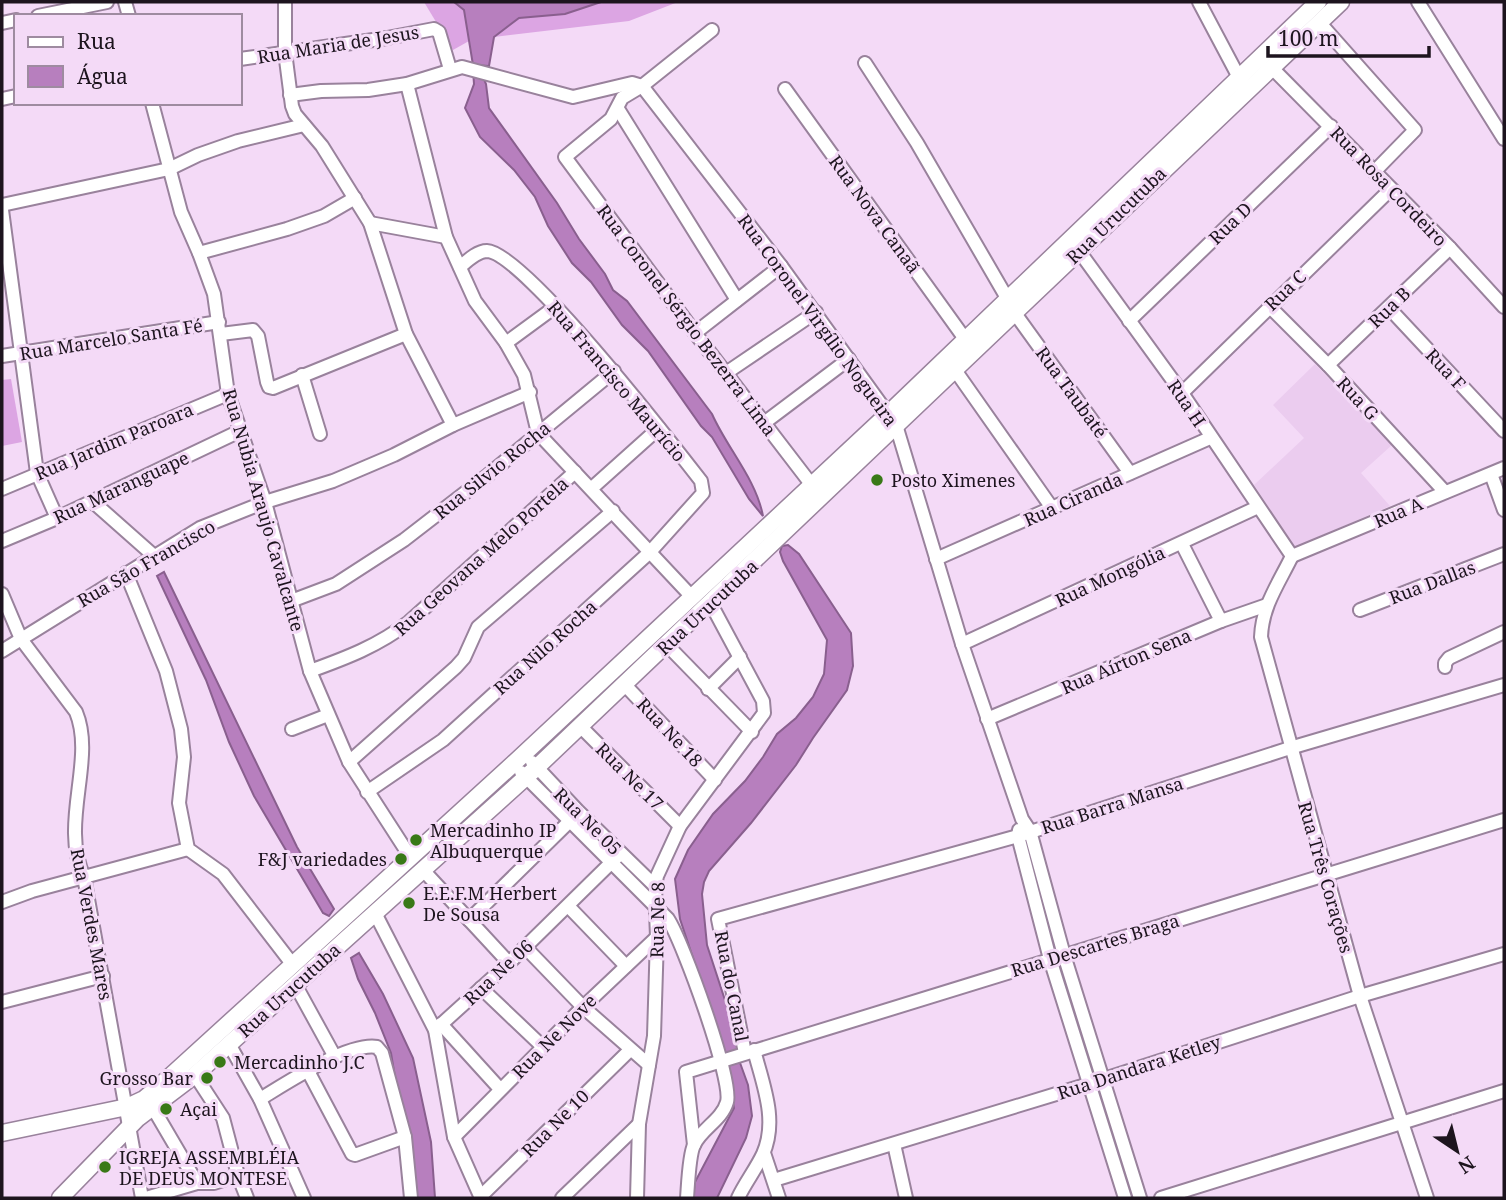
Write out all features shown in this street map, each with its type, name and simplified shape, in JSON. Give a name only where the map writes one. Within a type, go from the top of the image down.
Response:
[{"type":"street","points":[[48,14],[107,2]]},
{"type":"street","points":[[285,2],[285,52],[295,114],[322,146],[370,223],[406,334],[453,425]]},
{"type":"street","points":[[1199,2],[1243,83]]},
{"type":"street","name":"Rua Urucutuba","points":[[127,1107],[144,1099],[163,1083],[411,858],[811,484],[955,370],[1011,305],[1243,83],[1318,2]]},
{"type":"street","name":"Rua Urucutuba","points":[[1243,83],[1271,67],[1341,2]]},
{"type":"street","points":[[1418,2],[1504,138]]},
{"type":"street","points":[[1319,22],[1415,130],[1374,172]]},
{"type":"street","name":"Rua Maria de Jesus","points":[[242,59],[434,29],[439,32],[450,69]]},
{"type":"street","points":[[712,30],[622,99],[618,109],[737,300]]},
{"type":"street","name":"Rua Taubaté","points":[[865,63],[917,143],[1011,305],[1130,473]]},
{"type":"street","points":[[290,95],[368,90],[407,84],[461,67],[573,97],[632,83],[642,86]]},
{"type":"street","name":"Rua Rosa Cordeiro","points":[[1271,67],[1450,248],[1504,307]]},
{"type":"street","points":[[407,84],[446,237],[475,301],[506,343],[524,375],[538,433],[692,597]]},
{"type":"street","name":"Rua Coronel Virgílio Nogueira","points":[[642,86],[816,312],[893,419],[962,644],[1023,819],[1024,834]]},
{"type":"street","name":"Rua Nova Canaã","points":[[785,89],[965,339]]},
{"type":"street","name":"Rua Nubia Araujo Cavalcante","points":[[153,105],[181,212],[214,294],[228,394],[265,502],[310,671],[349,762],[411,858]]},
{"type":"street","name":"Rua Coronel Sérgio Bezerra Lima","points":[[618,109],[608,122],[565,155],[695,333],[811,484]]},
{"type":"street","points":[[57,518],[37,473],[2,207],[169,169],[238,141],[304,125]]},
{"type":"street","name":"Rua D","points":[[1129,321],[1331,126]]},
{"type":"street","name":"Rua C","points":[[1182,393],[1391,189]]},
{"type":"street","points":[[199,253],[324,216],[355,198]]},
{"type":"street","name":"Rua Urucutuba","points":[[60,1198],[128,1129],[195,1075],[296,986],[625,685],[711,604],[893,419],[965,339],[1079,251],[1120,202]]},
{"type":"street","points":[[370,223],[446,237]]},
{"type":"street","name":"Rua B","points":[[1328,365],[1450,248]]},
{"type":"street","name":"Rua Francisco Maurício","points":[[460,267],[485,251],[500,255],[555,307],[614,371],[703,484]]},
{"type":"street","name":"Rua H","points":[[1079,251],[1182,393],[1210,438],[1293,556]]},
{"type":"street","points":[[695,333],[781,266]]},
{"type":"street","name":"Rua G","points":[[1269,306],[1328,365],[1445,492]]},
{"type":"street","points":[[506,343],[555,307]]},
{"type":"street","name":"Rua F","points":[[1389,308],[1504,431]]},
{"type":"street","points":[[726,373],[816,312]]},
{"type":"street","name":"Rua Marcelo Santa Fé","points":[[2,356],[220,328],[253,330],[258,336],[269,387],[273,388],[302,375]]},
{"type":"street","points":[[320,434],[302,375],[406,334]]},
{"type":"street","points":[[764,423],[849,359]]},
{"type":"street","points":[[955,370],[1052,508]]},
{"type":"street","name":"Rua Silvio Rocha","points":[[291,601],[336,584],[414,532],[614,371]]},
{"type":"street","name":"Rua São Francisco","points":[[2,651],[200,528],[265,502],[333,481],[530,391]]},
{"type":"street","name":"Rua Jardim Paroara","points":[[2,489],[228,394]]},
{"type":"street","name":"Rua Geovana Melo Portela","points":[[592,488],[659,428]]},
{"type":"street","name":"Rua Maranguape","points":[[2,541],[57,518],[240,431]]},
{"type":"street","name":"Rua Ciranda","points":[[936,559],[1210,438]]},
{"type":"street","name":"Rua A","points":[[1293,556],[1504,468]]},
{"type":"street","name":"Rua Geovana Melo Portela","points":[[310,671],[369,649],[399,630],[575,472]]},
{"type":"street","points":[[1491,474],[1504,510]]},
{"type":"street","name":"Rua Nilo Rocha","points":[[367,792],[443,740],[650,552],[703,493],[703,484]]},
{"type":"street","points":[[92,501],[153,555]]},
{"type":"street","name":"Rua Mongólia","points":[[962,644],[1258,507]]},
{"type":"street","points":[[349,762],[464,658],[478,627],[613,511]]},
{"type":"street","points":[[1182,544],[1221,621]]},
{"type":"street","name":"Rua Dallas","points":[[1360,610],[1504,554]]},
{"type":"street","name":"Rua Três Corações","points":[[1293,556],[1266,605],[1261,637],[1360,996],[1427,1198]]},
{"type":"street","points":[[126,573],[166,671],[181,729],[184,757],[179,803],[188,849],[212,865],[234,886],[293,965]]},
{"type":"street","name":"Rua Verdes Mares","points":[[2,594],[21,639],[76,712],[81,724],[83,736],[76,807],[76,845],[127,1107],[128,1129]]},
{"type":"street","name":"Rua Ne 8","points":[[638,1198],[639,1124],[654,1036],[657,937],[654,886],[663,859],[680,826],[752,732],[765,708],[711,604]]},
{"type":"street","name":"Rua Aírton Sena","points":[[987,719],[1221,621],[1266,605]]},
{"type":"street","points":[[1445,667],[1449,658],[1504,632]]},
{"type":"street","points":[[667,645],[752,732]]},
{"type":"street","points":[[708,689],[740,657]]},
{"type":"street","name":"Rua Ne 18","points":[[625,685],[715,780]]},
{"type":"street","name":"Rua Barra Mansa","points":[[718,919],[1024,834],[1290,748],[1504,685]]},
{"type":"street","points":[[292,729],[328,715]]},
{"type":"street","name":"Rua Ne 17","points":[[580,726],[680,826]]},
{"type":"street","name":"Rua Ne 05","points":[[519,759],[616,859],[668,919],[684,949],[722,1059],[728,1100],[721,1114],[694,1145]]},
{"type":"street","points":[[469,920],[574,817]]},
{"type":"street","name":"Rua Descartes Braga","points":[[694,1145],[685,1072],[1504,820]]},
{"type":"street","points":[[1024,834],[1140,1198]]},
{"type":"street","points":[[1024,834],[1050,959],[1125,1198]]},
{"type":"street","points":[[2,902],[32,891],[188,849]]},
{"type":"street","name":"Rua Ne 05","points":[[616,859],[654,886]]},
{"type":"street","name":"Rua Ne 06","points":[[438,1027],[509,963],[616,859]]},
{"type":"street","points":[[423,870],[509,963]]},
{"type":"street","points":[[568,906],[626,966]]},
{"type":"street","points":[[375,913],[438,1027],[500,1089]]},
{"type":"street","name":"Rua do Canal","points":[[718,919],[750,1052],[771,1111],[764,1153],[738,1198]]},
{"type":"street","name":"Rua Ne Nove","points":[[454,1137],[657,937]]},
{"type":"street","points":[[525,947],[583,1007],[649,1065]]},
{"type":"street","name":"Rua Dandara Ketley","points":[[774,1180],[1103,1080],[1360,996],[1504,954]]},
{"type":"street","points":[[2,1002],[103,976]]},
{"type":"street","points":[[296,986],[335,1057]]},
{"type":"street","points":[[481,988],[543,1047]]},
{"type":"street","points":[[438,1027],[454,1137],[481,1197]]},
{"type":"street","points":[[229,1044],[260,1099],[304,1198]]},
{"type":"street","points":[[260,1099],[335,1057],[368,1046],[377,1046],[382,1053],[405,1137],[411,1198]]},
{"type":"street","name":"Rua Ne 10","points":[[481,1197],[630,1049]]},
{"type":"street","points":[[308,1071],[352,1154],[405,1137]]},
{"type":"street","points":[[195,1075],[223,1118],[247,1198]]},
{"type":"street","points":[[1161,1198],[1504,1091]]},
{"type":"street","points":[[2,1133],[127,1107]]},
{"type":"street","points":[[153,1108],[197,1183]]},
{"type":"street","points":[[562,1198],[639,1124]]},
{"type":"street","points":[[128,1129],[144,1198],[238,1175]]},
{"type":"street","points":[[894,1144],[906,1198]]},
{"type":"street","points":[[687,1198],[694,1145]]},
{"type":"street","points":[[764,1153],[779,1198]]},
{"type":"shaded area","points":[[424,2],[454,2],[464,10],[469,41],[453,50]]},
{"type":"shaded area","points":[[601,2],[678,2],[629,21],[494,37],[519,18],[565,14]]},
{"type":"shaded area","points":[[1315,364],[1392,445],[1361,473],[1390,506],[1295,547],[1254,485],[1304,438],[1273,405]]},
{"type":"shaded area","points":[[11,379],[22,442],[2,446],[2,380]]},
{"type":"water","points":[[454,2],[601,2],[565,14],[519,18],[494,37],[489,66],[473,65],[464,10]]},
{"type":"water","points":[[473,70],[481,72],[486,84],[489,108],[557,203],[613,290],[627,301],[712,414],[748,476],[763,516],[749,499],[712,437],[701,426],[648,351],[622,325],[591,282],[572,263],[548,226],[535,197],[514,170],[480,137],[465,108],[474,84]]},
{"type":"water","points":[[788,545],[799,554],[851,633],[853,666],[847,690],[796,765],[709,871],[704,882],[702,894],[707,945],[737,1037],[737,1051],[725,1054],[680,919],[675,879],[688,850],[713,814],[745,781],[777,734],[796,718],[813,697],[824,674],[827,640],[783,561],[780,552],[782,546]]},
{"type":"water","points":[[164,572],[297,847],[334,909],[329,916],[323,913],[254,796],[229,742],[206,680],[157,576]]},
{"type":"water","points":[[359,953],[383,994],[413,1058],[431,1142],[435,1198],[415,1198],[391,1053],[351,958]]},
{"type":"water","points":[[739,1060],[748,1085],[752,1116],[746,1138],[717,1198],[693,1198],[695,1182],[734,1108],[726,1063]]},
{"type":"place","name":"Posto Ximenes","points":[[877,480]]},
{"type":"place","name":"Mercadinho IP Albuquerque","points":[[416,840]]},
{"type":"place","name":"F&J variedades","points":[[401,859]]},
{"type":"place","name":"E.E.F.M Herbert De Sousa","points":[[409,903]]},
{"type":"place","name":"Mercadinho J.C","points":[[220,1062]]},
{"type":"place","name":"Grosso Bar","points":[[207,1078]]},
{"type":"place","name":"Açai","points":[[166,1109]]},
{"type":"place","name":"IGREJA ASSEMBLÉIA DE DEUS MONTESE","points":[[105,1167]]}]
